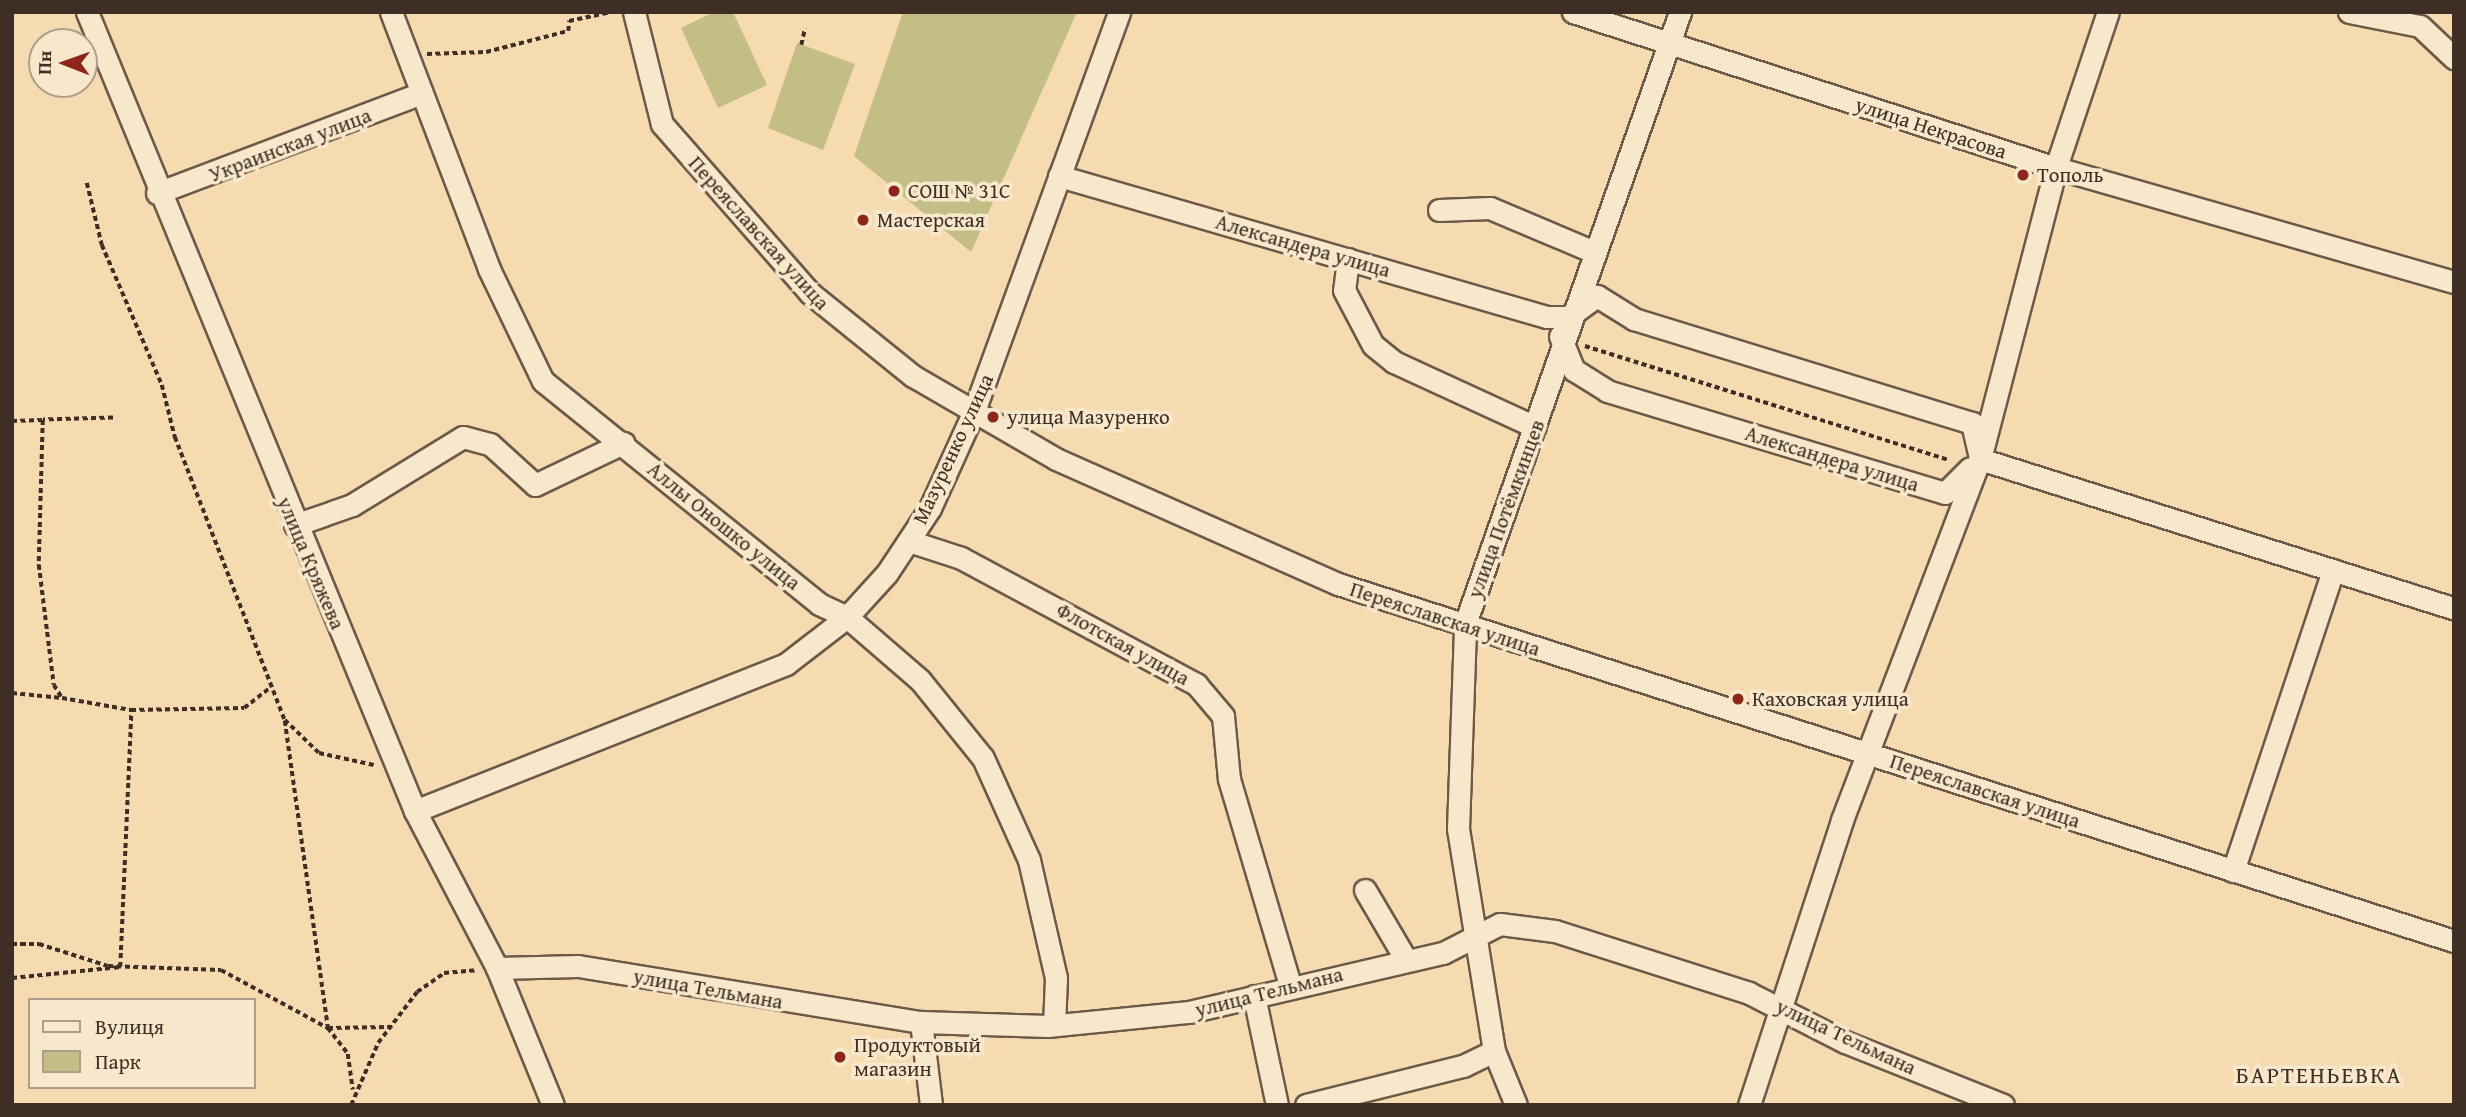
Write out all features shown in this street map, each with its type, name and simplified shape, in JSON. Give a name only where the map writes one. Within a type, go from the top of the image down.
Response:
[{"type":"street","name":"улица Кряжева","points":[[88,12],[157,193],[401,771],[415,811],[497,968],[553,1105]]},
{"type":"street","name":"Аллы Оношко улица","points":[[391,12],[489,269],[543,381],[820,604],[847,617],[920,680],[984,758],[1029,860],[1056,978],[1054,1025]]},
{"type":"street","name":"Переяславская улица","points":[[634,12],[662,124],[731,207],[810,293],[861,338],[974,411],[1173,516],[1338,584],[2454,941]]},
{"type":"street","name":"Мазуренко улица","points":[[415,811],[786,664],[847,617],[909,541],[974,411],[1119,12]]},
{"type":"street","name":"улица Некрасова","points":[[1573,12],[2056,167],[2454,282]]},
{"type":"street","name":"улица Потёмкинцев","points":[[1516,1105],[1494,1051],[1472,933],[1458,829],[1465,624],[1535,428],[1568,317],[1594,252],[1666,44],[1680,12]]},
{"type":"street","points":[[1749,1105],[1779,1007],[1868,754],[1977,463],[2056,167],[2108,12]]},
{"type":"street","points":[[2349,12],[2413,19],[2454,58]]},
{"type":"street","name":"Украинская улица","points":[[157,193],[421,93]]},
{"type":"street","name":"Александера улица","points":[[1059,176],[1547,317],[1568,317]]},
{"type":"street","points":[[1439,209],[1490,208],[1594,252]]},
{"type":"street","points":[[1348,259],[1344,290],[1373,345],[1394,362],[1535,428]]},
{"type":"street","points":[[1568,317],[1597,296],[1633,319],[1972,423],[1977,463]]},
{"type":"street","name":"Александера улица","points":[[1547,317],[1562,339],[1574,370],[1607,391],[1945,493],[1977,463]]},
{"type":"street","points":[[295,525],[352,505],[463,437],[490,444],[535,485],[623,443]]},
{"type":"street","points":[[1977,463],[2454,608]]},
{"type":"street","name":"Флотская улица","points":[[909,541],[961,558],[1196,684],[1223,716],[1229,779],[1291,988]]},
{"type":"street","points":[[2233,871],[2333,570]]},
{"type":"street","points":[[1365,890],[1406,960]]},
{"type":"street","name":"улица Тельмана","points":[[497,968],[578,966],[921,1022],[1054,1025],[1189,1012],[1443,953],[1472,933],[1500,924],[1555,930],[1779,1007],[1845,1042],[2003,1105]]},
{"type":"street","points":[[1254,996],[1277,1105]]},
{"type":"street","points":[[921,1022],[932,1105]]},
{"type":"street","points":[[1306,1105],[1463,1066],[1494,1051]]},
{"type":"path","points":[[407,56],[486,52],[568,31],[569,21],[611,12]]},
{"type":"path","points":[[801,45],[806,28]]},
{"type":"path","points":[[87,183],[102,245],[162,385],[175,437],[285,720],[328,1028]]},
{"type":"path","points":[[1583,345],[1977,463]]},
{"type":"path","points":[[12,421],[113,418]]},
{"type":"path","points":[[43,420],[39,565],[54,685],[62,698]]},
{"type":"path","points":[[12,693],[62,698],[131,710],[244,708],[271,687]]},
{"type":"path","points":[[120,967],[131,710]]},
{"type":"path","points":[[285,720],[319,753],[401,771]]},
{"type":"path","points":[[12,944],[39,944],[120,967]]},
{"type":"path","points":[[12,978],[120,967],[221,970],[328,1028],[348,1054],[353,1090],[351,1105]]},
{"type":"path","points":[[353,1090],[390,1027],[417,992],[444,973],[497,968]]},
{"type":"path","points":[[328,1028],[390,1027]]},
{"type":"green space","points":[[714,12],[733,12],[767,85],[718,108],[681,28]]},
{"type":"green space","points":[[903,12],[1077,12],[971,252],[854,156]]},
{"type":"green space","points":[[797,43],[855,64],[823,150],[768,128]]},
{"type":"place","name":"Тополь","points":[[2023,175]]},
{"type":"place","name":"СОШ № 31С","points":[[894,191]]},
{"type":"place","name":"Мастерская","points":[[863,220]]},
{"type":"place","name":"улица Мазуренко","points":[[993,417]]},
{"type":"place","name":"Каховская улица","points":[[1738,699]]},
{"type":"place","name":"Продуктовый магазин","points":[[840,1057]]},
{"type":"district","name":"БАРТЕНЬЕВКА","points":[[2319,1075]]}]
